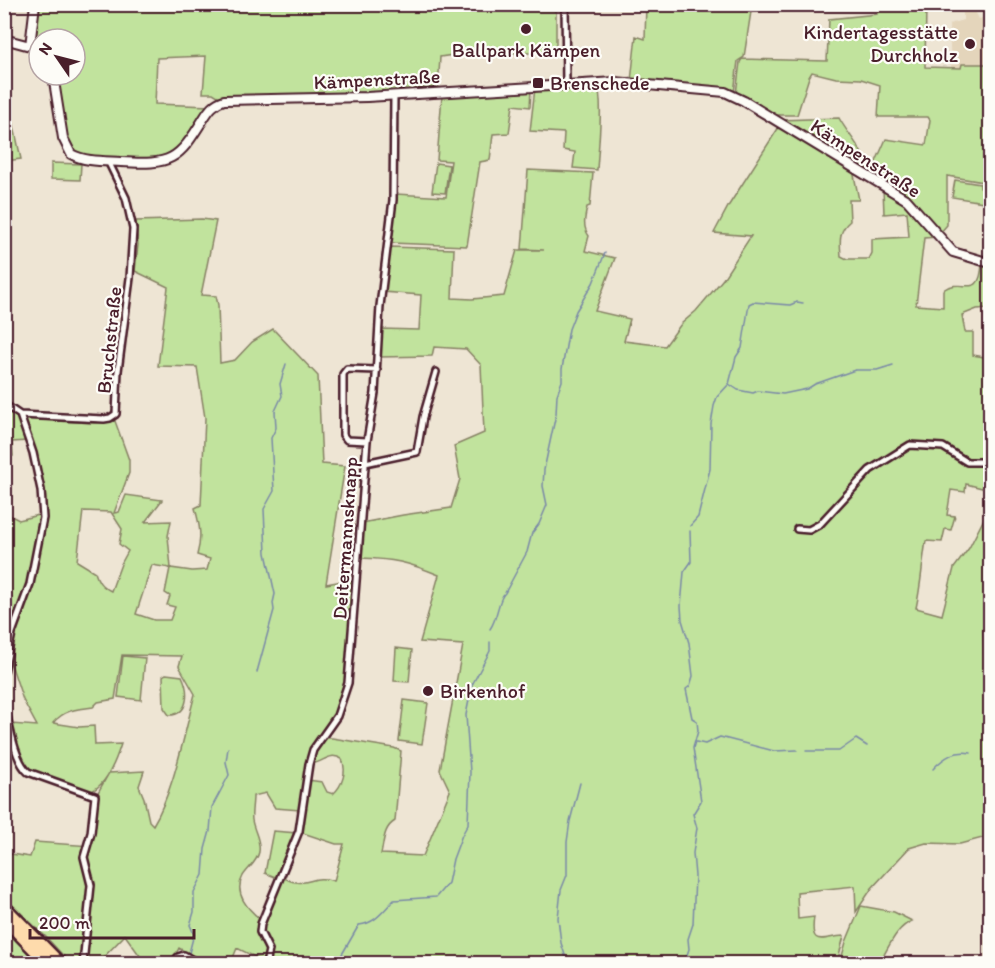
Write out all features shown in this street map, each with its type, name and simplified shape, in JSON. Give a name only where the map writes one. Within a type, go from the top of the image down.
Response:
[{"type":"highway","points":[[4,906],[42,950],[48,963]]},
{"type":"highway","points":[[4,919],[61,963]]},
{"type":"street","points":[[32,27],[35,4]]},
{"type":"street","points":[[565,4],[566,84]]},
{"type":"street","points":[[4,39],[27,45]]},
{"type":"street","name":"Kämpenstraße","points":[[55,87],[63,138],[71,154],[108,161],[152,164],[167,160],[188,144],[214,105],[224,100],[394,96],[615,82],[730,93],[907,200],[952,252],[990,263]]},
{"type":"street","name":"Deitermannsknapp","points":[[266,963],[269,950],[260,932],[261,924],[299,831],[309,764],[314,750],[337,716],[348,683],[367,441],[377,370],[380,306],[393,200],[394,96]]},
{"type":"street","name":"Bruchstraße","points":[[20,415],[104,419],[116,414],[118,371],[130,279],[133,229],[126,198],[108,161]]},
{"type":"street","points":[[367,441],[347,440],[344,437],[342,374],[347,369],[377,370]]},
{"type":"street","points":[[365,463],[417,452],[423,417],[436,372]]},
{"type":"street","points":[[4,404],[20,415],[33,453],[41,489],[44,518],[30,584],[12,633],[4,672]]},
{"type":"street","points":[[796,529],[809,530],[820,524],[870,470],[910,445],[943,447],[967,462],[990,462]]},
{"type":"street","points":[[4,703],[12,736],[24,768],[28,772],[62,786],[95,796],[91,833],[84,857],[91,885],[83,963]]},
{"type":"street","points":[[173,963],[178,957],[184,955],[199,963]]},
{"type":"shaded area","name":"Kindertagesstätte Durchholz","points":[[963,11],[975,11],[979,19],[990,15],[990,64],[962,64],[961,68],[951,68],[949,24],[963,20]]},
{"type":"green space","points":[[38,5],[556,5],[556,53],[497,53],[496,56],[460,54],[440,57],[438,90],[427,92],[221,98],[213,93],[203,93],[206,56],[157,58],[155,104],[210,106],[191,136],[177,151],[156,161],[127,160],[79,153],[69,145],[65,136],[60,115],[58,87],[87,87],[87,27],[37,27]]},
{"type":"green space","points":[[646,5],[752,5],[744,57],[738,61],[734,93],[631,81],[636,36],[645,39]]},
{"type":"green space","points":[[879,5],[939,5],[926,7],[925,67],[961,68],[962,64],[990,64],[990,183],[947,176],[947,225],[940,233],[871,173],[886,139],[926,145],[930,120],[928,117],[878,117],[880,85],[861,79],[836,78],[812,72],[797,115],[771,115],[736,94],[742,59],[827,61],[829,19],[877,14]]},
{"type":"green space","points":[[597,84],[600,113],[597,170],[573,168],[575,152],[563,150],[564,133],[530,131],[535,88]]},
{"type":"green space","points":[[531,89],[530,107],[513,105],[509,133],[493,134],[490,160],[480,162],[467,246],[391,243],[396,194],[446,197],[451,161],[437,160],[442,95]]},
{"type":"green space","points":[[4,95],[11,112],[21,159],[5,161]]},
{"type":"green space","points":[[839,118],[865,160],[867,174],[780,120]]},
{"type":"green space","points":[[779,127],[853,170],[859,200],[849,200],[850,221],[843,229],[840,241],[841,256],[847,259],[869,259],[872,253],[872,239],[909,237],[907,212],[884,214],[883,188],[912,207],[936,237],[924,238],[916,305],[943,307],[943,290],[950,286],[974,285],[981,275],[982,263],[990,265],[990,308],[977,309],[962,315],[965,332],[973,332],[973,355],[990,358],[990,490],[966,484],[965,492],[951,490],[947,515],[955,516],[951,530],[945,529],[942,542],[926,541],[916,608],[942,615],[954,568],[969,548],[990,507],[990,628],[983,629],[984,654],[990,654],[990,836],[960,844],[926,843],[909,848],[872,888],[856,912],[855,886],[797,892],[798,919],[814,917],[813,927],[816,938],[844,936],[837,963],[267,963],[270,955],[262,927],[282,877],[301,883],[317,879],[334,881],[344,844],[336,844],[300,832],[308,780],[322,782],[327,792],[333,794],[343,778],[342,759],[334,756],[311,764],[322,738],[394,748],[401,751],[395,821],[386,831],[381,854],[423,856],[450,791],[440,770],[463,645],[420,642],[439,575],[400,562],[359,558],[362,523],[451,508],[460,479],[454,446],[484,433],[481,365],[466,349],[434,347],[432,356],[379,357],[381,329],[419,330],[421,295],[383,292],[389,247],[454,249],[452,298],[504,296],[517,250],[544,250],[522,249],[528,170],[593,173],[590,206],[587,207],[585,218],[585,229],[589,236],[585,251],[615,258],[595,311],[630,319],[624,341],[665,346],[681,324],[696,311],[723,279],[751,236],[714,233],[729,205]]},
{"type":"green space","points":[[51,163],[81,164],[80,180],[51,179]]},
{"type":"green space","points":[[436,163],[449,165],[445,193],[432,192]]},
{"type":"green space","points":[[955,180],[980,184],[980,188],[990,190],[990,203],[952,197]]},
{"type":"green space","points":[[202,219],[216,221],[201,295],[216,296],[220,363],[235,360],[252,342],[273,329],[318,376],[322,464],[345,466],[326,584],[354,579],[346,682],[335,715],[318,739],[300,810],[275,808],[266,793],[253,796],[252,820],[259,852],[243,876],[240,889],[243,901],[261,920],[258,927],[268,951],[265,962],[237,948],[231,963],[205,963],[179,948],[171,963],[145,963],[125,935],[98,963],[70,963],[5,898],[4,853],[30,857],[35,842],[91,846],[96,796],[109,773],[144,771],[139,786],[149,821],[153,825],[173,779],[195,694],[179,666],[182,656],[122,655],[115,699],[98,702],[93,707],[71,711],[53,723],[79,727],[94,726],[95,745],[121,744],[105,779],[89,792],[30,772],[24,765],[11,724],[37,726],[23,700],[9,658],[13,636],[32,584],[45,517],[36,453],[25,419],[94,423],[115,421],[129,460],[129,473],[114,513],[119,512],[126,495],[162,500],[145,522],[171,521],[168,536],[171,568],[192,571],[207,570],[210,559],[197,555],[200,532],[195,508],[201,505],[205,418],[197,367],[158,366],[168,287],[135,271],[138,245],[136,221]],"holes":[[[83,511],[111,512],[122,529],[119,544],[128,551],[111,591],[100,583],[95,572],[77,561]],[[152,565],[170,568],[165,593],[170,596],[167,605],[175,607],[170,620],[154,620],[136,614]]]},
{"type":"green space","points":[[4,408],[16,416],[27,441],[12,442],[13,456],[5,456]]},
{"type":"green space","points":[[5,513],[19,520],[42,514],[28,588],[5,665],[4,566],[6,558],[4,557]]},
{"type":"green space","points":[[396,648],[412,650],[409,682],[394,681]]},
{"type":"green space","points":[[123,656],[145,658],[141,700],[118,697]]},
{"type":"green space","points":[[166,674],[182,676],[186,688],[186,701],[181,711],[176,714],[169,715],[164,708],[163,676]]},
{"type":"green space","points":[[404,700],[428,703],[422,744],[399,741]]},
{"type":"green space","points":[[273,831],[297,833],[278,878],[265,873]]},
{"type":"green space","points":[[861,906],[894,912],[912,921],[897,933],[879,963],[840,963],[846,942]]},
{"type":"green space","points":[[5,928],[39,963],[5,963]]},
{"type":"waterway","points":[[490,629],[501,599],[527,552],[532,533],[539,524],[547,505],[543,486],[544,470],[556,414],[557,395],[562,381],[569,329],[576,311],[593,283],[605,253]]},
{"type":"waterway","points":[[690,526],[698,517],[710,469],[711,424],[714,406],[717,397],[729,384],[736,357],[742,348],[749,304],[753,302],[790,305],[797,302],[803,303]]},
{"type":"waterway","points":[[257,672],[274,610],[275,594],[266,553],[264,509],[274,491],[271,438],[276,428],[275,411],[282,396],[280,384],[286,364]]},
{"type":"waterway","points":[[729,384],[738,390],[753,393],[758,391],[783,394],[807,389],[855,370],[877,370],[893,365]]},
{"type":"waterway","points":[[684,964],[693,924],[695,876],[693,853],[697,828],[693,814],[701,801],[693,748],[698,731],[697,721],[692,718],[686,689],[690,686],[693,676],[681,606],[684,572],[691,562],[690,531]]},
{"type":"waterway","points":[[329,964],[341,956],[359,925],[375,919],[394,900],[436,897],[448,883],[453,859],[468,824],[470,772],[466,715],[472,685],[490,651],[490,642]]},
{"type":"waterway","points":[[696,742],[705,744],[720,737],[774,751],[797,750]]},
{"type":"waterway","points":[[806,751],[839,751],[856,739],[867,746]]},
{"type":"waterway","points":[[189,953],[194,934],[190,925],[194,912],[194,892],[203,875],[212,807],[229,775],[226,762],[228,748]]},
{"type":"waterway","points":[[933,769],[950,755],[971,753]]},
{"type":"waterway","points":[[568,964],[561,943],[558,918],[561,890],[567,875],[567,842],[570,821],[580,783]]},
{"type":"place","name":"Ballpark Kämpen","points":[[526,29]]},
{"type":"place","name":"Kindertagesstätte Durchholz","points":[[970,44]]},
{"type":"place","name":"Brenschede","points":[[538,83]]},
{"type":"place","name":"Birkenhof","points":[[428,691]]}]
